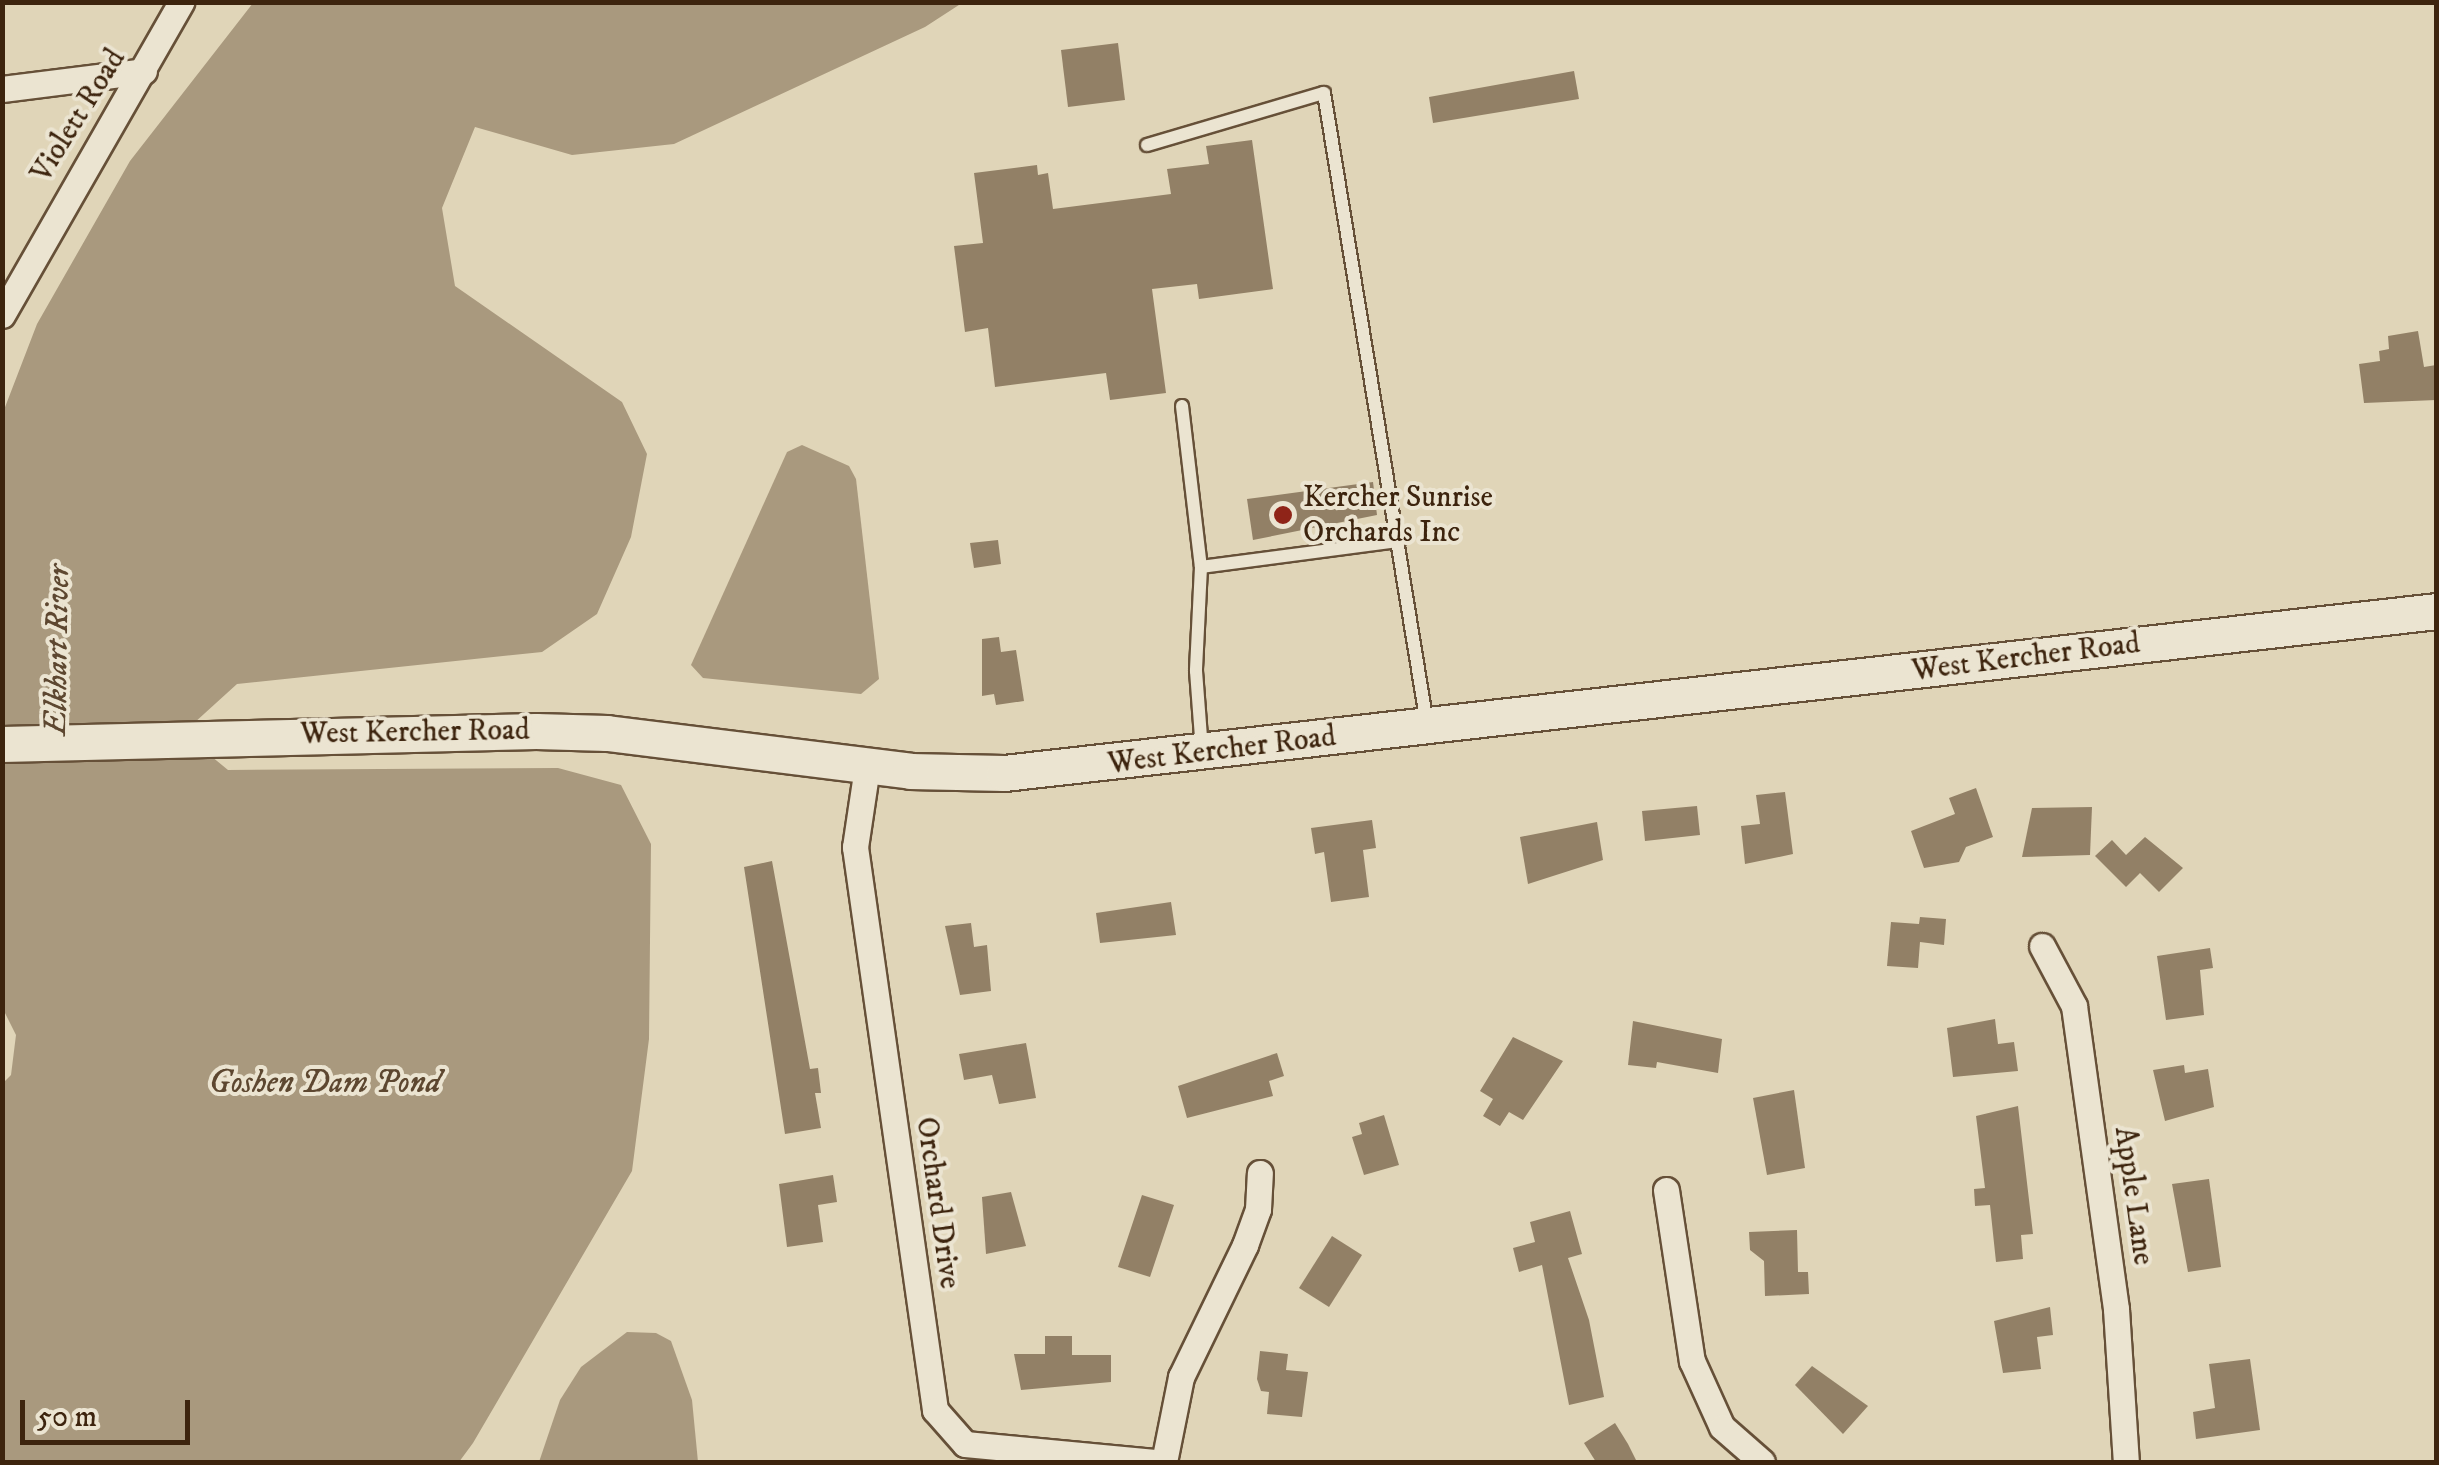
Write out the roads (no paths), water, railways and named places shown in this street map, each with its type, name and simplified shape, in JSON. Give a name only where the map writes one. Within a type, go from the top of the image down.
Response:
[{"type":"main road","name":"West Kercher Road","points":[[2,744],[234,736],[607,733],[867,766],[1004,773],[2436,612]]},
{"type":"street","name":"Violett Road","points":[[2,315],[31,256],[144,71],[181,2]]},
{"type":"street","points":[[2,89],[144,71]]},
{"type":"street","name":"Orchard Drive","points":[[867,766],[856,847],[935,1410],[964,1444],[1160,1462]]},
{"type":"street","name":"Apple Lane","points":[[2042,946],[2074,1006],[2116,1309],[2126,1462]]},
{"type":"street","points":[[1160,1462],[1181,1377],[1245,1246],[1258,1208],[1260,1174]]},
{"type":"street","points":[[1666,1190],[1692,1361],[1722,1427],[1762,1462]]},
{"type":"lane","points":[[1147,145],[1324,93],[1428,726]]},
{"type":"lane","points":[[1182,406],[1200,568],[1196,670],[1202,752]]},
{"type":"lane","points":[[1200,568],[1399,542]]},
{"type":"water","points":[[253,3],[962,3],[925,27],[674,144],[572,155],[475,127],[442,208],[455,286],[622,402],[647,454],[631,537],[597,614],[542,652],[237,684],[183,733],[228,770],[558,768],[621,785],[651,844],[649,1039],[632,1171],[473,1443],[459,1462],[3,1462],[2,1084],[11,1075],[16,1035],[2,1007],[2,415],[37,324],[130,161]]},
{"type":"water","points":[[802,445],[849,466],[856,479],[879,679],[861,694],[703,678],[691,665],[787,452]]},
{"type":"water","points":[[627,1332],[656,1333],[671,1341],[692,1400],[698,1462],[539,1462],[560,1400],[581,1367]]},
{"type":"place","name":"Kercher Sunrise Orchards Inc","points":[[1283,515]]},
{"type":"water label","name":"Elkhart River","points":[[58,650]]},
{"type":"water label","name":"Goshen Dam Pond","points":[[325,1083]]}]
